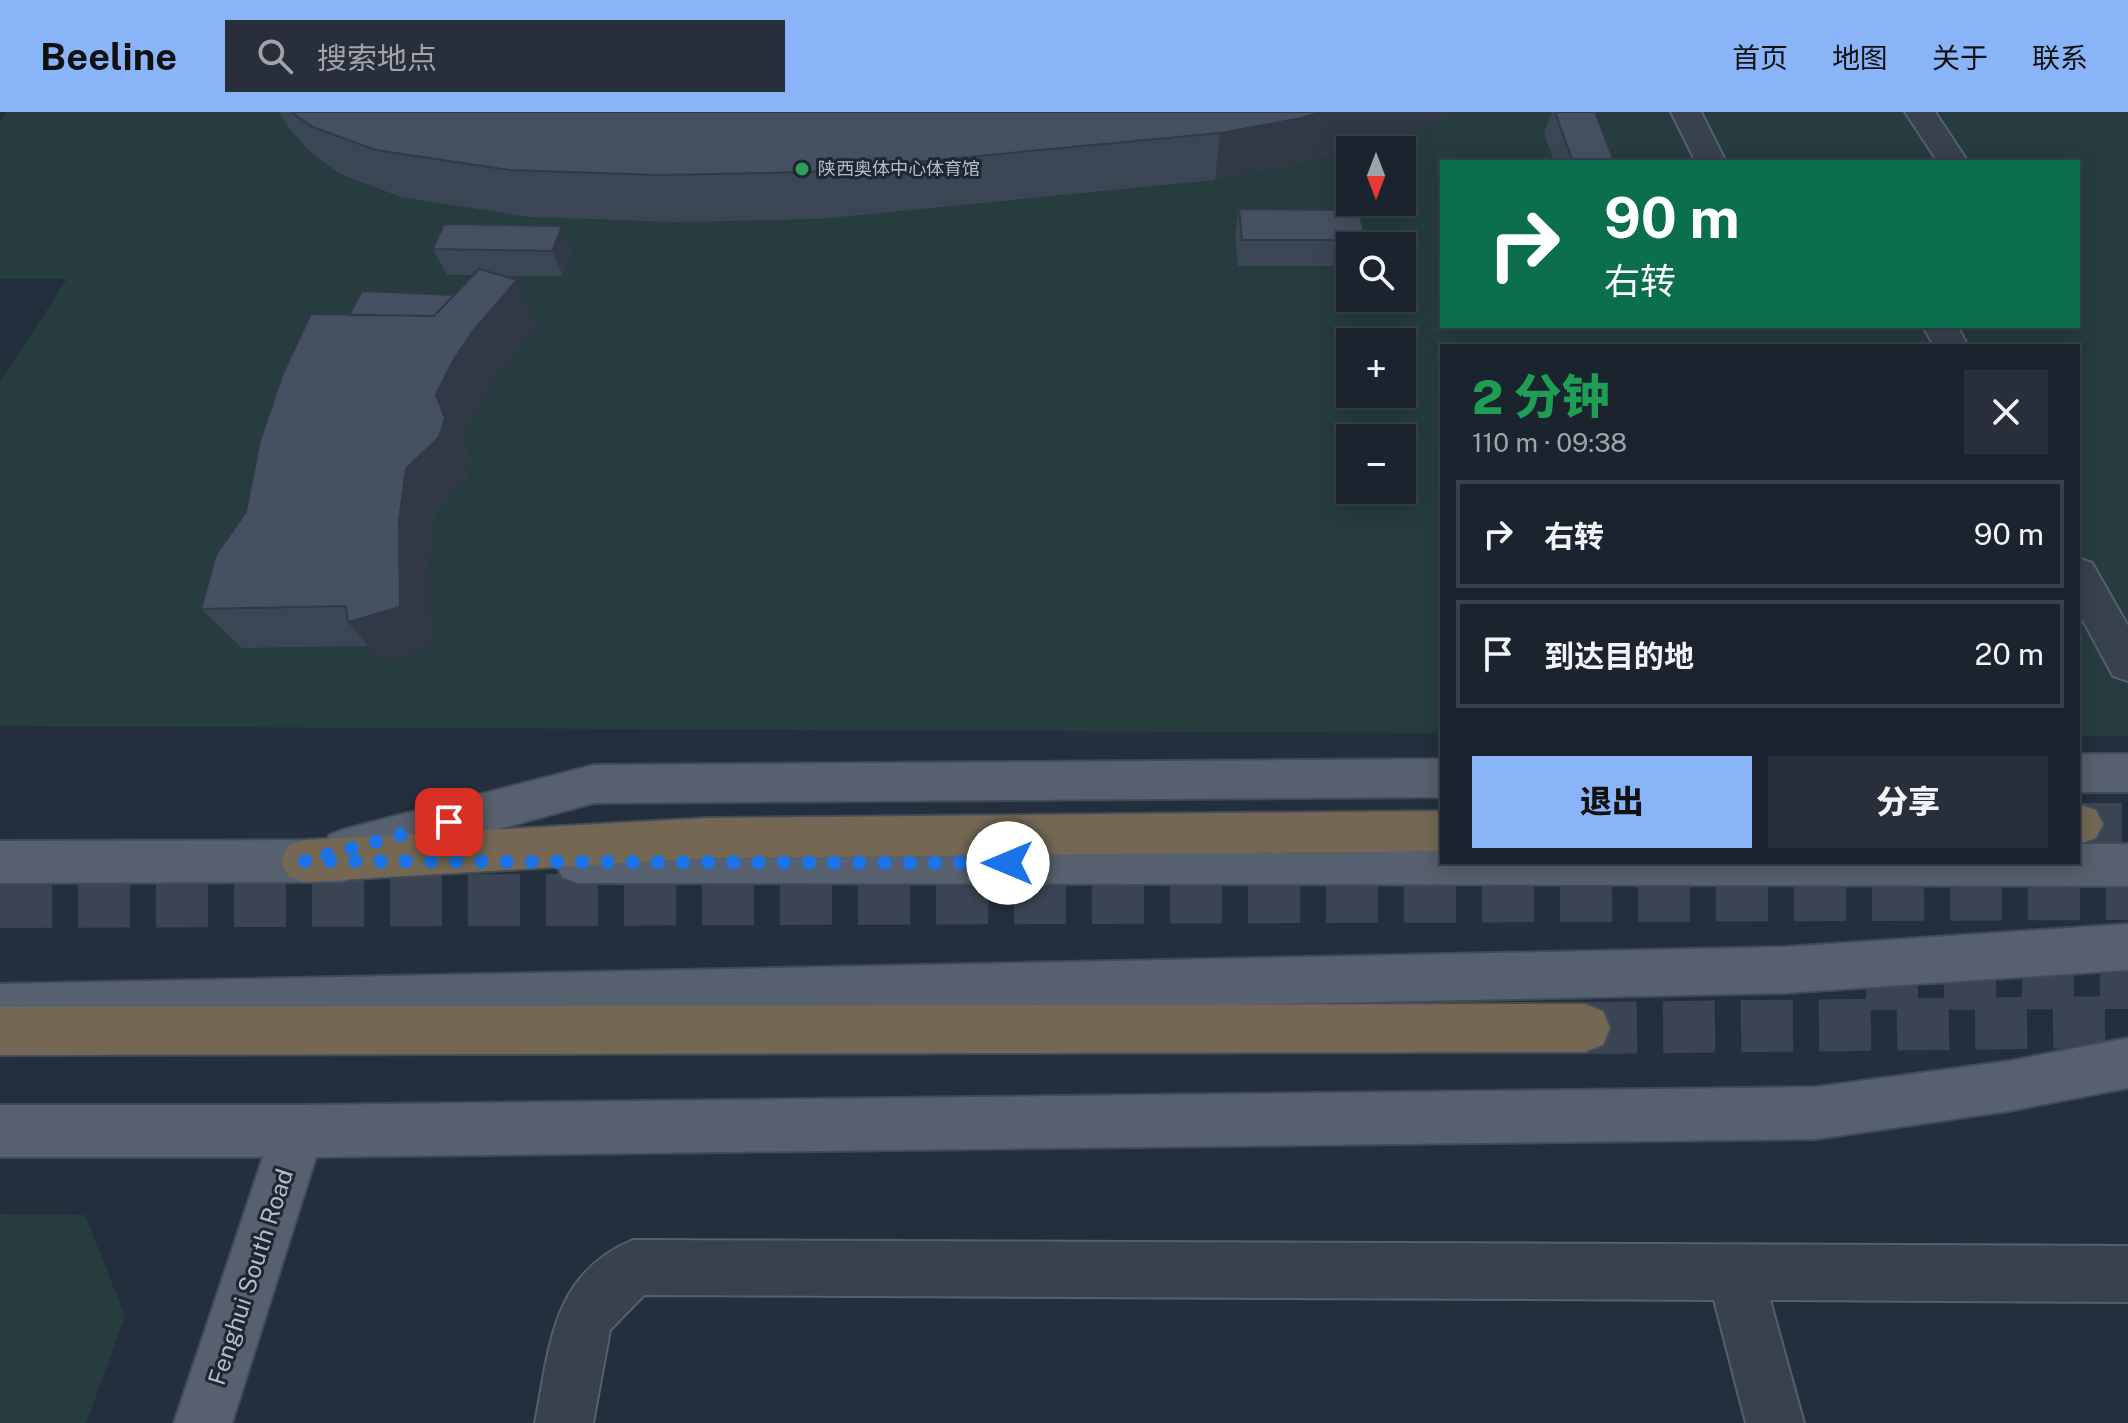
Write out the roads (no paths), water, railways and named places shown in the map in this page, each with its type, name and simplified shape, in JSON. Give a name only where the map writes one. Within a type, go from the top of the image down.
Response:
[{"type":"highway","points":[[304,861],[708,838],[1440,831]]},
{"type":"highway","points":[[0,1031],[1585,1028]]},
{"type":"main road","points":[[2080,773],[2128,773]]},
{"type":"main road","points":[[304,861],[594,784],[1440,778]]},
{"type":"main road","points":[[0,862],[1440,863]]},
{"type":"main road","points":[[1672,864],[2128,865]]},
{"type":"main road","points":[[0,1008],[1785,970],[2128,947]]},
{"type":"main road","points":[[0,1131],[298,1131],[1816,1113],[2009,1086],[2128,1063]]},
{"type":"main road","name":"Fenghui South Road","points":[[203,1423],[298,1131]]},
{"type":"street","points":[[1686,112],[1710,160]]},
{"type":"street","points":[[1920,112],[1952,160]]},
{"type":"street","points":[[2080,578],[2128,664]]},
{"type":"street","points":[[564,1423],[584,1316],[633,1267],[2128,1274]]},
{"type":"street","points":[[1735,1272],[1775,1423]]},
{"type":"tunnel","points":[[2080,824],[2128,824]]},
{"type":"tunnel","points":[[0,902],[2128,894]]},
{"type":"tunnel","points":[[1866,984],[2128,983]]},
{"type":"tunnel","points":[[1585,1028],[2128,1022]]},
{"type":"place","name":"陕西奥体中心体育馆","points":[[802,169]]}]
